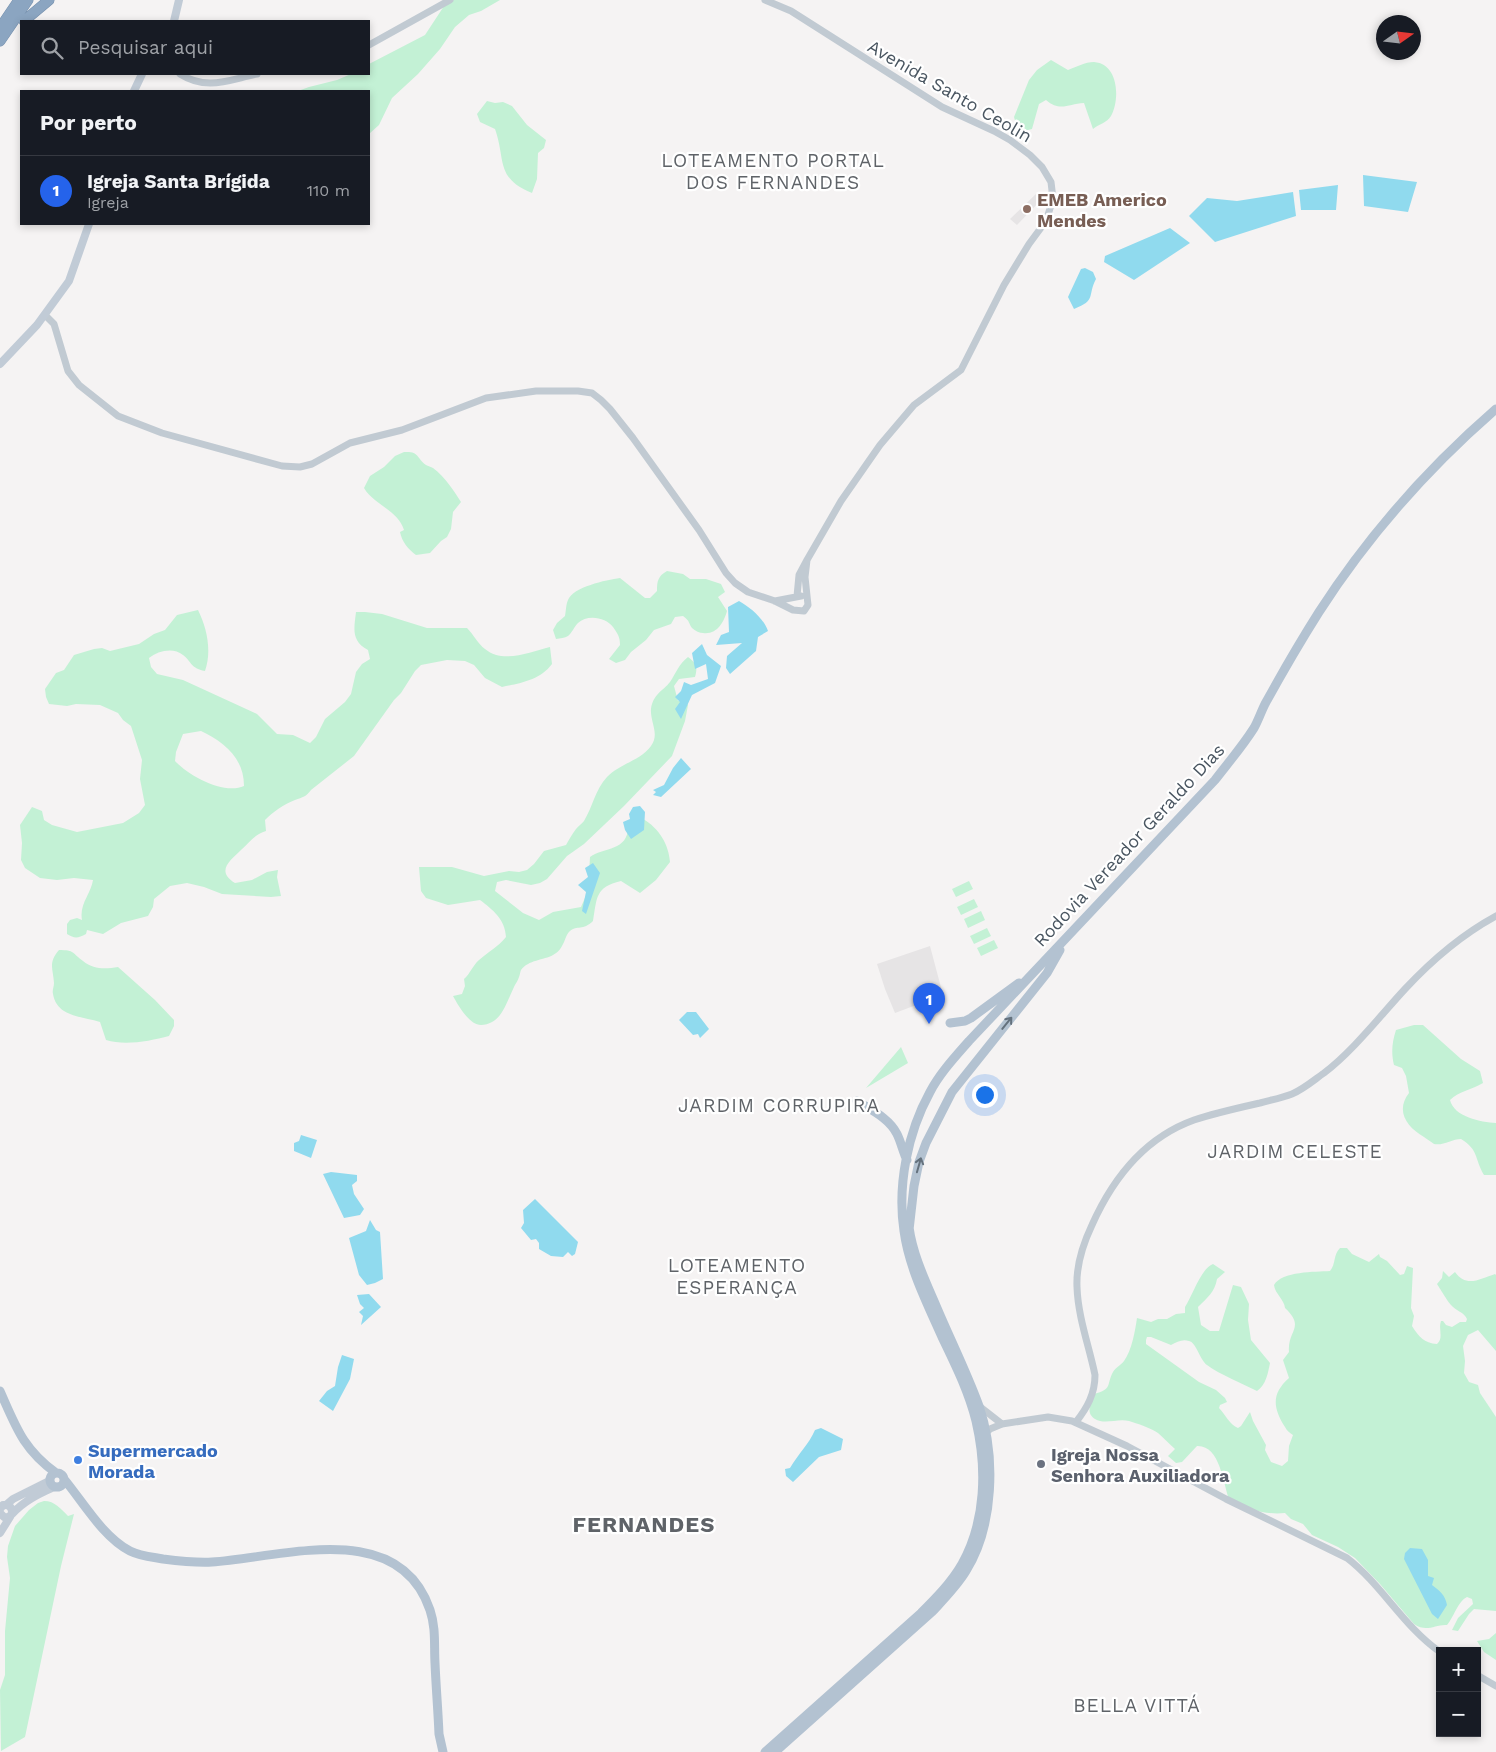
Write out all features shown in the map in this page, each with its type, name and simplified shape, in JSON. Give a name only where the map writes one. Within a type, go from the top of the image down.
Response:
[{"type":"highway","points":[[0,28],[20,0]]},
{"type":"highway","points":[[0,41],[28,0]]},
{"type":"highway","points":[[25,20],[49,0]]},
{"type":"highway","points":[[0,41],[20,25]]},
{"type":"main road","points":[[174,20],[179,0]]},
{"type":"main road","points":[[134,90],[142,75]]},
{"type":"main road","points":[[0,364],[45,315],[69,281],[90,225]]},
{"type":"main road","name":"Rodovia Vereador Geraldo Dias","points":[[765,1752],[939,1595],[962,1565],[976,1529],[982,1497],[983,1479],[979,1436],[964,1388],[911,1262],[901,1207],[903,1171],[922,1108],[940,1076],[969,1041],[1215,780],[1255,727],[1266,704],[1319,612],[1361,552],[1404,499],[1442,458],[1496,409]]},
{"type":"main road","points":[[909,1230],[919,1162],[926,1143],[952,1092],[1047,973],[1066,939]]},
{"type":"main road","points":[[950,1023],[965,1021],[971,1018],[1029,976]]},
{"type":"main road","points":[[856,1101],[884,1118],[891,1125],[900,1140],[906,1162]]},
{"type":"main road","name":"Rodovia Vereador Geraldo Dias","points":[[775,1752],[932,1612],[955,1587],[967,1570],[976,1550],[987,1514],[990,1466],[986,1434],[979,1406],[921,1272],[909,1230],[906,1208],[906,1162]]},
{"type":"main road","points":[[0,1391],[21,1436],[30,1450],[47,1466],[53,1481],[73,1490]]},
{"type":"main road","points":[[53,1481],[62,1484],[64,1479],[109,1535],[126,1548],[145,1556],[192,1562],[212,1562],[347,1550],[365,1552],[394,1562],[414,1580],[420,1589],[434,1624],[440,1734],[443,1752]]},
{"type":"main road","points":[[0,1533],[3,1512],[18,1507],[53,1481]]},
{"type":"street","points":[[370,44],[450,0]]},
{"type":"street","name":"Avenida Santo Ceolin","points":[[765,0],[791,11],[942,107],[1010,140],[1042,167],[1053,189],[1052,204],[1046,221],[1029,244],[1004,285],[961,370],[914,405],[886,438],[841,501],[807,560],[799,575],[795,597]]},
{"type":"street","points":[[182,75],[191,81],[210,84],[252,75]]},
{"type":"street","points":[[45,315],[54,324],[68,371],[79,385],[118,416],[162,432],[282,466],[300,467],[312,464],[350,443],[402,430],[486,398],[536,391],[592,393],[606,405],[633,438],[699,530],[726,573],[735,583],[748,592],[775,601],[796,611],[800,612],[806,609],[808,605],[806,598],[802,596],[775,601]]},
{"type":"street","name":"Avenida Santo Ceolin","points":[[806,598],[805,577],[807,560]]},
{"type":"street","points":[[795,597],[792,601],[792,607],[796,611]]},
{"type":"street","points":[[1076,1422],[1089,1402],[1095,1386],[1079,1304],[1077,1287],[1078,1268],[1089,1232],[1100,1208],[1123,1171],[1167,1132],[1209,1116],[1288,1096],[1306,1086],[1351,1048],[1431,962],[1459,939],[1496,916]]},
{"type":"street","points":[[979,1406],[1002,1424]]},
{"type":"street","points":[[986,1434],[990,1429],[1002,1424],[1048,1417],[1060,1418],[1076,1422],[1127,1446],[1218,1495],[1347,1558],[1362,1572],[1414,1632],[1436,1649]]},
{"type":"street","points":[[1481,1677],[1496,1686]]},
{"type":"shaded area","name":"EMEB Americo Mendes","points":[[1037,193],[1042,199],[1017,225],[1010,219]]},
{"type":"shaded area","points":[[930,946],[943,995],[895,1013],[877,964]]},
{"type":"green space","points":[[448,0],[500,0],[481,11],[469,15],[455,27],[440,49],[418,74],[392,98],[379,125],[370,133],[370,90],[301,90],[349,75],[370,75],[370,63],[425,35]]},
{"type":"green space","points":[[1051,60],[1068,70],[1094,62],[1102,64],[1108,69],[1113,76],[1115,84],[1116,101],[1111,116],[1107,120],[1093,129],[1084,103],[1056,106],[1046,100],[1039,104],[1032,129],[1024,131],[1016,124],[1014,117],[1029,80],[1037,70]]},
{"type":"green space","points":[[487,101],[503,102],[512,106],[527,125],[546,140],[544,148],[538,153],[537,179],[532,193],[512,181],[504,167],[495,129],[480,122],[477,114]]},
{"type":"green space","points":[[404,452],[412,452],[426,465],[433,468],[449,484],[461,502],[453,512],[451,529],[447,537],[430,553],[416,555],[410,550],[401,536],[400,532],[404,530],[397,517],[368,494],[364,488],[370,476],[384,467],[395,456]]},
{"type":"green space","points":[[667,571],[683,574],[690,579],[706,579],[721,584],[725,592],[718,597],[727,611],[722,623],[716,630],[702,633],[692,628],[683,616],[675,617],[671,624],[654,630],[625,660],[616,663],[609,659],[620,645],[619,638],[610,624],[601,619],[586,618],[568,636],[556,639],[553,630],[557,623],[565,616],[568,600],[576,591],[607,580],[620,578],[645,598],[650,598],[657,591],[660,577]]},
{"type":"green space","points":[[198,610],[208,640],[208,656],[205,671],[194,666],[179,653],[166,651],[157,653],[149,658],[151,667],[157,674],[183,680],[257,714],[277,734],[293,735],[310,743],[316,737],[325,719],[345,702],[351,694],[356,672],[362,664],[370,659],[368,650],[356,639],[354,629],[356,612],[382,614],[427,628],[467,628],[483,647],[500,656],[517,656],[550,647],[552,664],[536,677],[502,687],[485,678],[474,665],[465,661],[447,660],[421,665],[354,756],[306,795],[272,814],[265,820],[266,831],[253,839],[229,862],[225,870],[226,874],[235,883],[252,880],[267,872],[278,870],[277,877],[281,896],[222,894],[187,883],[170,886],[154,899],[153,907],[148,916],[121,923],[103,934],[87,930],[86,934],[72,937],[67,934],[67,924],[70,920],[77,918],[82,920],[82,909],[93,880],[40,878],[25,868],[21,860],[20,825],[32,807],[42,811],[44,820],[52,825],[77,832],[123,823],[139,813],[145,805],[140,779],[142,760],[131,726],[118,713],[100,705],[76,704],[67,706],[49,704],[45,689],[56,673],[64,670],[74,655],[94,649],[102,648],[110,651],[139,644],[154,634],[165,630],[177,615]],"holes":[[[201,731],[217,740],[231,752],[241,767],[244,786],[236,788],[217,786],[198,778],[175,761],[176,752],[183,734]]]},
{"type":"green space","points":[[688,657],[696,666],[696,674],[695,677],[679,679],[674,686],[678,701],[685,698],[688,705],[685,721],[672,756],[624,806],[584,844],[567,856],[547,879],[531,885],[506,880],[497,882],[495,891],[523,913],[539,920],[553,912],[581,907],[588,891],[590,857],[620,844],[627,835],[628,827],[643,819],[654,827],[662,838],[668,849],[670,862],[656,880],[640,893],[621,881],[612,883],[602,890],[595,906],[593,921],[586,926],[570,931],[557,952],[549,957],[528,964],[521,970],[506,1006],[499,1017],[488,1024],[481,1025],[472,1022],[464,1014],[453,996],[462,994],[465,986],[464,979],[475,964],[506,937],[503,925],[494,911],[480,900],[448,905],[426,898],[421,891],[419,867],[452,867],[484,876],[509,871],[519,872],[527,870],[544,851],[566,845],[584,821],[600,787],[607,777],[641,755],[651,746],[655,737],[651,714],[652,704]]},
{"type":"green space","points":[[969,881],[973,889],[956,897],[952,889]]},
{"type":"green space","points":[[974,899],[978,907],[961,915],[957,907]]},
{"type":"green space","points":[[981,911],[985,920],[968,928],[964,919]]},
{"type":"green space","points":[[987,928],[991,936],[974,944],[970,936]]},
{"type":"green space","points":[[994,940],[998,948],[981,956],[977,948]]},
{"type":"green space","points":[[59,950],[71,951],[87,964],[96,967],[118,967],[174,1020],[174,1026],[169,1036],[138,1042],[113,1042],[106,1040],[100,1022],[78,1017],[59,1007],[55,1002],[53,993],[52,962]]},
{"type":"green space","points":[[1414,1025],[1423,1025],[1461,1059],[1480,1071],[1483,1083],[1450,1100],[1457,1111],[1469,1118],[1496,1123],[1496,1175],[1484,1175],[1474,1151],[1461,1139],[1434,1144],[1418,1133],[1405,1118],[1403,1106],[1409,1093],[1406,1076],[1402,1068],[1394,1065],[1392,1048],[1396,1030]]},
{"type":"green space","points":[[901,1047],[908,1063],[866,1088]]},
{"type":"green space","points":[[1340,1248],[1347,1248],[1352,1254],[1369,1262],[1379,1254],[1400,1275],[1404,1274],[1407,1266],[1413,1268],[1411,1308],[1414,1316],[1412,1326],[1422,1339],[1437,1344],[1441,1336],[1441,1321],[1452,1327],[1460,1322],[1466,1322],[1467,1319],[1451,1305],[1437,1284],[1442,1278],[1443,1271],[1449,1277],[1455,1272],[1459,1277],[1469,1281],[1496,1275],[1496,1351],[1478,1330],[1468,1335],[1463,1346],[1464,1373],[1469,1382],[1478,1385],[1480,1393],[1496,1417],[1496,1611],[1474,1609],[1458,1631],[1452,1630],[1458,1618],[1473,1604],[1472,1599],[1467,1597],[1464,1599],[1447,1625],[1427,1628],[1419,1627],[1414,1624],[1355,1558],[1338,1547],[1312,1535],[1303,1524],[1291,1519],[1285,1513],[1270,1513],[1256,1510],[1242,1506],[1229,1499],[1216,1458],[1205,1447],[1197,1446],[1182,1462],[1176,1463],[1168,1456],[1175,1449],[1156,1431],[1129,1421],[1099,1421],[1092,1417],[1089,1411],[1094,1394],[1107,1388],[1113,1372],[1127,1357],[1133,1340],[1137,1318],[1151,1322],[1185,1313],[1185,1307],[1201,1277],[1213,1264],[1225,1272],[1217,1279],[1212,1291],[1198,1307],[1201,1325],[1210,1331],[1219,1331],[1233,1285],[1241,1287],[1249,1304],[1248,1320],[1251,1340],[1270,1363],[1263,1386],[1257,1391],[1207,1365],[1194,1344],[1189,1341],[1177,1342],[1171,1345],[1147,1337],[1146,1344],[1199,1382],[1216,1390],[1225,1398],[1227,1402],[1220,1405],[1219,1408],[1235,1427],[1241,1426],[1250,1412],[1266,1445],[1265,1450],[1271,1462],[1282,1466],[1288,1461],[1289,1446],[1293,1435],[1287,1430],[1278,1414],[1276,1401],[1279,1390],[1289,1378],[1283,1360],[1289,1352],[1290,1339],[1295,1325],[1274,1285],[1278,1280],[1291,1275],[1330,1271]]},
{"type":"green space","points":[[44,1501],[55,1504],[68,1516],[74,1514],[61,1566],[25,1737],[1,1751],[0,1690],[5,1675],[5,1631],[10,1578],[7,1557],[8,1546],[15,1526],[29,1510]]},
{"type":"green space","points":[[1496,1633],[1496,1660],[1484,1652],[1477,1641],[1489,1639]]},
{"type":"water","points":[[1363,175],[1417,182],[1408,212],[1364,206]]},
{"type":"water","points":[[1338,185],[1336,210],[1301,210],[1299,190]]},
{"type":"water","points":[[1293,192],[1296,216],[1215,242],[1189,216],[1207,198],[1237,201]]},
{"type":"water","points":[[1170,228],[1190,243],[1134,280],[1104,262],[1105,256]]},
{"type":"water","points":[[1085,268],[1093,272],[1096,279],[1089,300],[1074,309],[1068,297],[1081,269]]},
{"type":"water","points":[[739,601],[756,614],[768,631],[758,637],[756,651],[730,674],[726,668],[727,656],[742,643],[716,645],[721,635],[729,632],[728,607]]},
{"type":"water","points":[[702,644],[707,655],[721,666],[715,683],[692,695],[681,719],[675,709],[680,702],[675,697],[681,691],[684,682],[691,685],[708,679],[706,664],[695,669],[692,653]]},
{"type":"water","points":[[681,758],[691,769],[661,797],[653,795],[656,792],[653,790],[664,785]]},
{"type":"water","points":[[640,806],[645,812],[644,830],[631,839],[625,830],[623,822],[630,819],[629,814],[633,807]]},
{"type":"water","points":[[593,863],[600,873],[586,914],[582,911],[586,892],[578,885],[588,877],[585,868]]},
{"type":"water","points":[[687,1012],[696,1012],[709,1029],[700,1038],[698,1034],[693,1035],[679,1020]]},
{"type":"water","points":[[301,1135],[317,1140],[311,1158],[294,1151],[294,1143],[299,1141]]},
{"type":"water","points":[[331,1172],[357,1175],[357,1181],[352,1185],[354,1194],[364,1209],[360,1215],[344,1218],[323,1174]]},
{"type":"water","points":[[535,1199],[578,1242],[575,1254],[572,1256],[568,1252],[563,1257],[551,1256],[539,1249],[539,1243],[536,1239],[531,1240],[521,1228],[524,1223],[523,1210]]},
{"type":"water","points":[[370,1220],[376,1230],[380,1232],[383,1279],[367,1285],[359,1275],[349,1238],[366,1231]]},
{"type":"water","points":[[369,1294],[381,1307],[361,1325],[363,1316],[359,1312],[364,1308],[360,1304],[357,1295]]},
{"type":"water","points":[[342,1355],[354,1359],[350,1379],[333,1411],[319,1401],[327,1391],[335,1386]]},
{"type":"water","points":[[821,1428],[843,1439],[841,1450],[819,1457],[793,1482],[786,1476],[785,1469],[790,1468],[815,1430]]},
{"type":"water","points":[[1410,1548],[1422,1549],[1428,1560],[1428,1576],[1434,1578],[1432,1585],[1445,1598],[1447,1605],[1438,1619],[1432,1614],[1404,1559],[1405,1553]]},
{"type":"place","name":"EMEB Americo Mendes","points":[[1027,209]]},
{"type":"place","name":"Igreja Santa Brígida","points":[[929,1024]]},
{"type":"place","name":"Supermercado Morada","points":[[78,1460]]},
{"type":"place","name":"Igreja Nossa Senhora Auxiliadora","points":[[1041,1464]]},
{"type":"district","name":"LOTEAMENTO PORTAL DOS FERNANDES","points":[[773,171]]},
{"type":"district","name":"JARDIM CORRUPIRA","points":[[779,1105]]},
{"type":"district","name":"JARDIM CELESTE","points":[[1295,1151]]},
{"type":"district","name":"LOTEAMENTO ESPERANÇA","points":[[737,1276]]},
{"type":"district","name":"FERNANDES","points":[[644,1524]]},
{"type":"district","name":"BELLA VITTÁ","points":[[1137,1705]]}]
